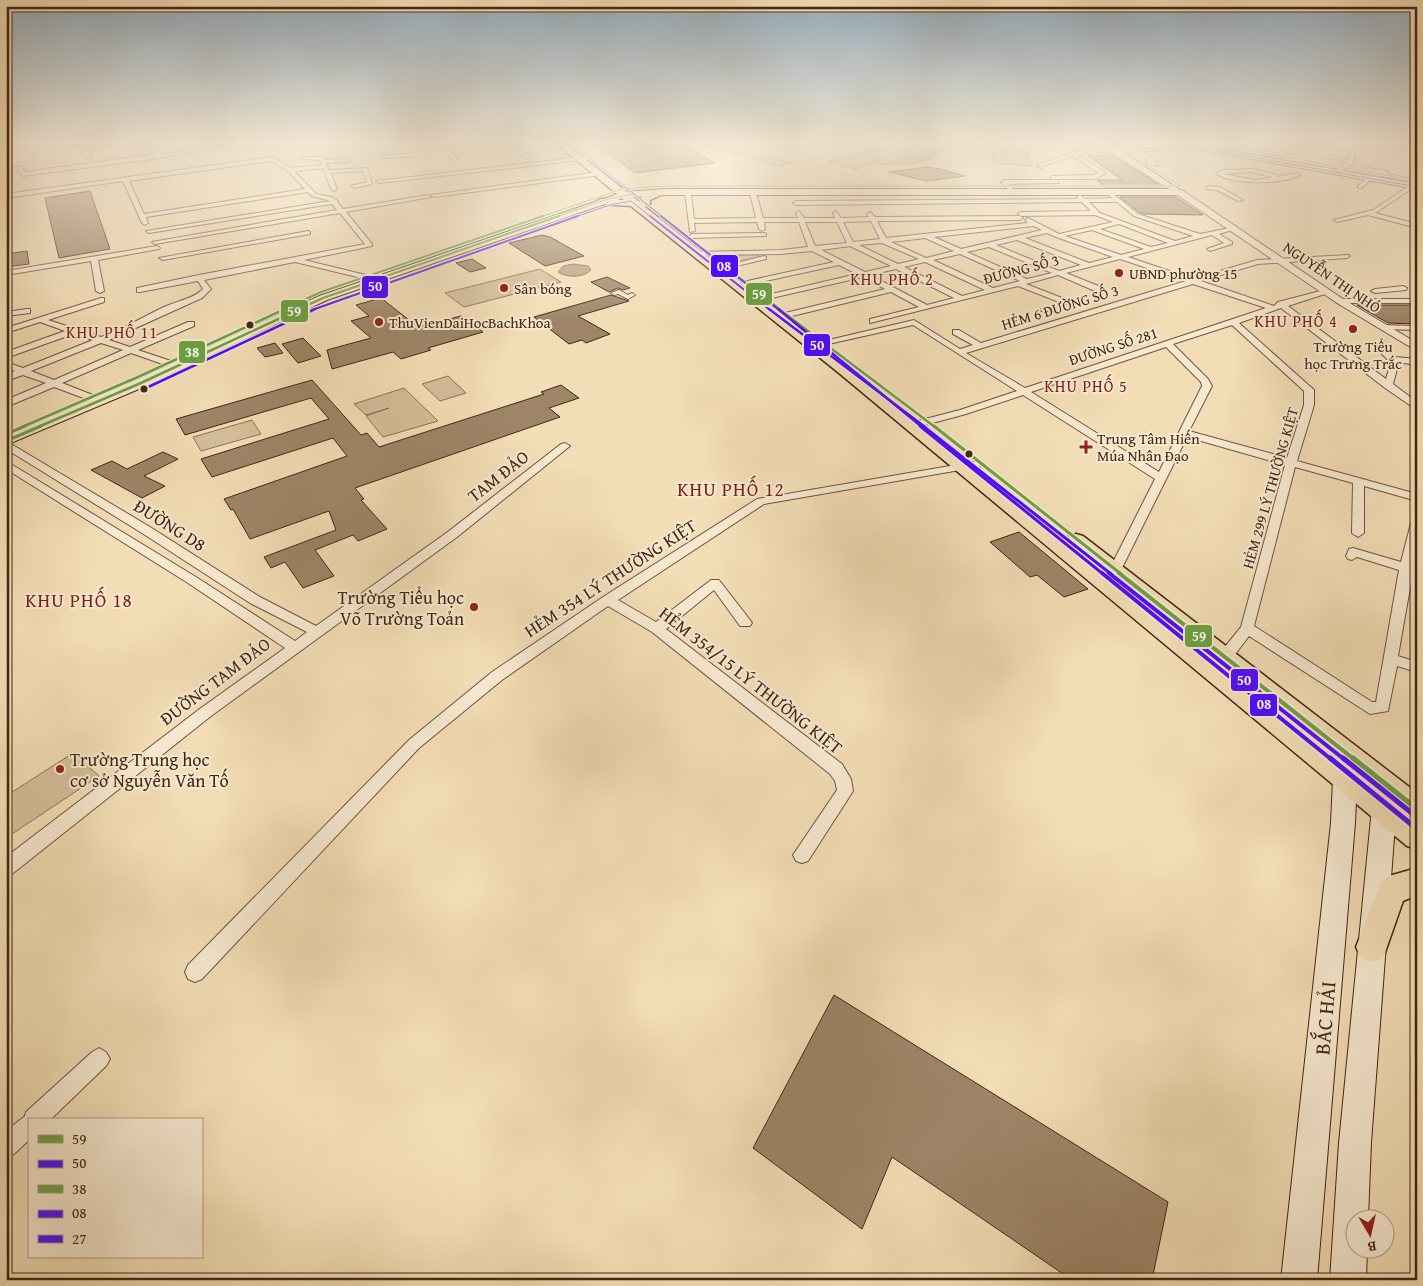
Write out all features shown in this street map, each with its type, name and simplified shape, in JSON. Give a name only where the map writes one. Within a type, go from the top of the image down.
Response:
[{"type":"main road","points":[[6,443],[323,298],[598,203]]},
{"type":"main road","points":[[647,203],[711,261],[844,370],[919,424]]},
{"type":"main road","points":[[649,203],[690,231],[711,261],[766,298],[820,339],[919,424],[1349,768],[1385,798],[1417,836]]},
{"type":"main road","points":[[1111,578],[1225,657],[1349,768]]},
{"type":"main road","name":"BẮC HẢI","points":[[1299,1280],[1349,768]]},
{"type":"main road","points":[[1385,798],[1417,809]]},
{"type":"main road","points":[[1348,1280],[1354,1143],[1385,798]]},
{"type":"main road","points":[[1372,947],[1391,892],[1399,886],[1417,881]]},
{"type":"street","points":[[136,203],[167,266]]},
{"type":"street","points":[[142,216],[226,203]]},
{"type":"street","points":[[149,231],[334,203]]},
{"type":"street","points":[[140,290],[370,245],[334,203]]},
{"type":"street","points":[[6,274],[157,247],[232,230],[392,203]]},
{"type":"street","points":[[689,203],[690,231]]},
{"type":"street","points":[[756,203],[769,254]]},
{"type":"street","points":[[831,203],[796,204],[812,248],[926,307]]},
{"type":"street","points":[[831,203],[851,244],[960,298]]},
{"type":"street","points":[[864,203],[884,241],[992,290]]},
{"type":"street","points":[[907,203],[925,236],[1022,282],[1061,305],[1076,317]]},
{"type":"street","points":[[911,203],[944,210],[985,215],[1023,216],[1097,213]]},
{"type":"street","points":[[939,203],[959,232],[1098,289]]},
{"type":"street","points":[[690,231],[760,220],[916,219],[968,203]]},
{"type":"street","points":[[973,203],[977,207]]},
{"type":"street","points":[[1011,203],[1034,224],[1058,236],[1193,281],[1277,306],[1417,407]]},
{"type":"street","points":[[1054,203],[1065,213]]},
{"type":"street","points":[[1086,203],[1097,213],[1175,243]]},
{"type":"street","points":[[1122,203],[1142,218],[1199,236]]},
{"type":"street","name":"NGUYỄN THỊ NHỎ","points":[[1195,203],[1340,301],[1417,348]]},
{"type":"street","points":[[1338,220],[1367,214],[1383,203]]},
{"type":"street","points":[[1230,205],[1249,205]]},
{"type":"street","points":[[192,213],[198,223]]},
{"type":"street","points":[[1367,214],[1417,226]]},
{"type":"street","points":[[225,218],[232,230]]},
{"type":"street","points":[[1058,236],[1142,218]]},
{"type":"street","points":[[296,219],[313,239]]},
{"type":"street","points":[[711,261],[1034,224]]},
{"type":"street","points":[[254,234],[302,226]]},
{"type":"street","points":[[1092,228],[1150,249]]},
{"type":"street","name":"ĐƯỜNG SỐ 3","points":[[862,324],[1233,228]]},
{"type":"street","points":[[690,231],[764,235]]},
{"type":"street","points":[[766,298],[1047,231]]},
{"type":"street","points":[[163,258],[308,232]]},
{"type":"street","points":[[1214,233],[1230,243],[1208,248],[1220,252]]},
{"type":"street","points":[[1018,238],[1088,265]]},
{"type":"street","points":[[157,247],[206,242]]},
{"type":"street","points":[[318,245],[323,254]]},
{"type":"street","points":[[711,261],[769,254]]},
{"type":"street","name":"HẺM 6 ĐƯỜNG SỐ 3","points":[[959,352],[1257,262],[1347,256]]},
{"type":"street","points":[[94,258],[100,291]]},
{"type":"street","points":[[292,260],[375,280]]},
{"type":"street","points":[[746,284],[839,263]]},
{"type":"street","points":[[171,274],[176,282]]},
{"type":"street","points":[[6,378],[132,328],[167,309],[203,294],[207,289],[199,277]]},
{"type":"street","points":[[1375,291],[1403,288]]},
{"type":"street","points":[[788,316],[890,290]]},
{"type":"street","name":"ĐƯỜNG SỐ 281","points":[[919,424],[963,412],[1325,291]]},
{"type":"street","points":[[614,293],[632,295]]},
{"type":"street","points":[[1387,298],[1415,298]]},
{"type":"street","points":[[1340,301],[1415,298]]},
{"type":"street","points":[[6,331],[102,300]]},
{"type":"street","points":[[1044,310],[1061,305]]},
{"type":"street","points":[[6,314],[27,310]]},
{"type":"street","points":[[41,320],[177,366]]},
{"type":"street","name":"HẺM 299 LÝ THƯỜNG KIỆT","points":[[1225,657],[1247,628],[1309,405],[1309,390],[1232,321]]},
{"type":"street","points":[[820,339],[914,322],[1162,480]]},
{"type":"street","points":[[6,404],[133,351],[191,324]]},
{"type":"street","points":[[1383,327],[1417,328]]},
{"type":"street","points":[[820,339],[844,329]]},
{"type":"street","points":[[6,355],[73,331]]},
{"type":"street","points":[[956,332],[980,346]]},
{"type":"street","points":[[1111,578],[1162,480],[1207,386],[1205,380],[1167,343]]},
{"type":"street","points":[[1385,353],[1392,359],[1417,362]]},
{"type":"street","points":[[1391,388],[1392,359]]},
{"type":"street","points":[[6,365],[100,401]]},
{"type":"street","points":[[1391,388],[1417,393]]},
{"type":"street","points":[[1184,433],[1417,498]]},
{"type":"street","name":"ĐƯỜNG D8","points":[[6,443],[255,600],[317,632]]},
{"type":"street","name":"TAM ĐẢO","points":[[453,534],[565,446]]},
{"type":"street","name":"ĐƯỜNG D8","points":[[6,464],[294,647]]},
{"type":"street","name":"HẺM 354 LÝ THƯỜNG KIỆT","points":[[195,972],[414,744],[497,676],[608,600],[761,501],[971,466]]},
{"type":"street","points":[[1358,482],[1358,533]]},
{"type":"street","points":[[1247,628],[1370,708],[1383,707],[1417,523]]},
{"type":"street","points":[[126,540],[146,530]]},
{"type":"street","name":"ĐƯỜNG TAM ĐẢO","points":[[6,868],[206,712],[453,534]]},
{"type":"street","points":[[1352,556],[1353,552],[1410,565]]},
{"type":"street","points":[[657,629],[714,583],[745,622]]},
{"type":"street","points":[[238,610],[255,600]]},
{"type":"street","name":"HẺM 354/15 LÝ THƯỜNG KIỆT","points":[[608,600],[657,629],[836,769],[843,779],[845,791],[802,855]]},
{"type":"street","points":[[1392,659],[1417,667]]},
{"type":"street","points":[[36,1118],[99,1059]]},
{"type":"street","points":[[6,1146],[28,1126]]},
{"type":"shaded area","points":[[755,254],[760,257],[737,263],[727,262],[716,256]]},
{"type":"shaded area","points":[[573,264],[588,266],[591,270],[584,275],[575,276],[558,272],[563,266]]},
{"type":"shaded area","points":[[540,269],[561,282],[464,307],[445,293]]},
{"type":"shaded area","points":[[448,376],[466,393],[440,401],[422,384]]},
{"type":"shaded area","points":[[404,388],[438,421],[383,437],[366,416],[389,408],[366,415],[354,404]]},
{"type":"shaded area","points":[[252,420],[261,434],[201,451],[193,437]]},
{"type":"shaded area","points":[[73,753],[99,776],[6,838],[6,796]]},
{"type":"building","points":[[46,203],[94,203],[110,249],[59,258]]},
{"type":"building","points":[[1128,203],[1185,203],[1203,215],[1145,214],[1139,212]]},
{"type":"building","points":[[542,235],[550,237],[584,256],[545,266],[509,243]]},
{"type":"building","points":[[27,251],[29,264],[6,267],[6,254]]},
{"type":"building","points":[[472,259],[486,268],[470,272],[456,263]]},
{"type":"building","points":[[607,277],[630,288],[623,290],[618,288],[609,292],[591,282]]},
{"type":"building","points":[[611,295],[629,301],[578,316],[610,334],[586,343],[582,340],[569,344],[534,317]]},
{"type":"building","points":[[381,298],[418,327],[461,316],[483,332],[428,348],[431,350],[401,359],[393,352],[332,369],[327,350],[371,338],[351,321],[369,316],[356,305]]},
{"type":"building","points":[[1357,305],[1417,305],[1417,324],[1388,323]]},
{"type":"building","points":[[303,338],[321,356],[298,363],[282,344]]},
{"type":"building","points":[[275,343],[283,353],[265,357],[257,348]]},
{"type":"building","points":[[312,380],[361,435],[367,433],[379,447],[544,394],[541,392],[561,385],[579,398],[549,408],[560,417],[355,488],[364,499],[361,500],[387,529],[358,541],[353,535],[315,550],[334,576],[303,588],[285,562],[271,568],[264,557],[336,530],[329,511],[250,539],[233,509],[231,510],[224,499],[347,456],[333,438],[212,477],[201,459],[329,419],[311,398],[185,435],[176,419]]},
{"type":"building","points":[[163,452],[178,459],[144,476],[165,486],[142,498],[91,470],[112,461],[127,469]]},
{"type":"building","points":[[1019,532],[1088,589],[1064,597],[1037,575],[1030,577],[990,542]]},
{"type":"building","points":[[834,995],[1168,1202],[1152,1280],[1072,1280],[892,1157],[862,1229],[753,1148]]},
{"type":"transit line","name":"38","points":[[6,434],[138,377],[321,292],[581,203]]},
{"type":"transit line","name":"59","points":[[6,441],[141,383],[323,298],[596,203]]},
{"type":"transit line","name":"50","points":[[144,389],[325,304],[620,203]]},
{"type":"transit line","name":"50","points":[[634,203],[742,289],[888,398],[1413,814]]},
{"type":"transit line","name":"59","points":[[644,203],[746,284],[892,393],[1417,809]]},
{"type":"transit line","name":"08","points":[[645,203],[848,365],[914,421],[1417,829]]},
{"type":"place","name":"UBND phường 15","points":[[1119,273]]},
{"type":"place","name":"Sân bóng","points":[[504,288]]},
{"type":"place","name":"ThuVienDaiHocBachKhoa","points":[[379,322]]},
{"type":"place","name":"Trường Tiểu học Trưng Trắc","points":[[1353,329]]},
{"type":"place","name":"Trung Tâm Hiến Múa Nhân Đạo","points":[[1086,447]]},
{"type":"place","name":"Trường Tiểu học Võ Trường Toản","points":[[474,607]]},
{"type":"place","name":"Trường Trung học cơ sở Nguyễn Văn Tố","points":[[60,769]]},
{"type":"district","name":"KHU PHỐ 2","points":[[892,279]]},
{"type":"district","name":"KHU PHỐ 4","points":[[1296,321]]},
{"type":"district","name":"KHU PHỐ 11","points":[[112,332]]},
{"type":"district","name":"KHU PHỐ 5","points":[[1086,386]]},
{"type":"district","name":"KHU PHỐ 12","points":[[731,489]]},
{"type":"district","name":"KHU PHỐ 18","points":[[79,600]]}]
